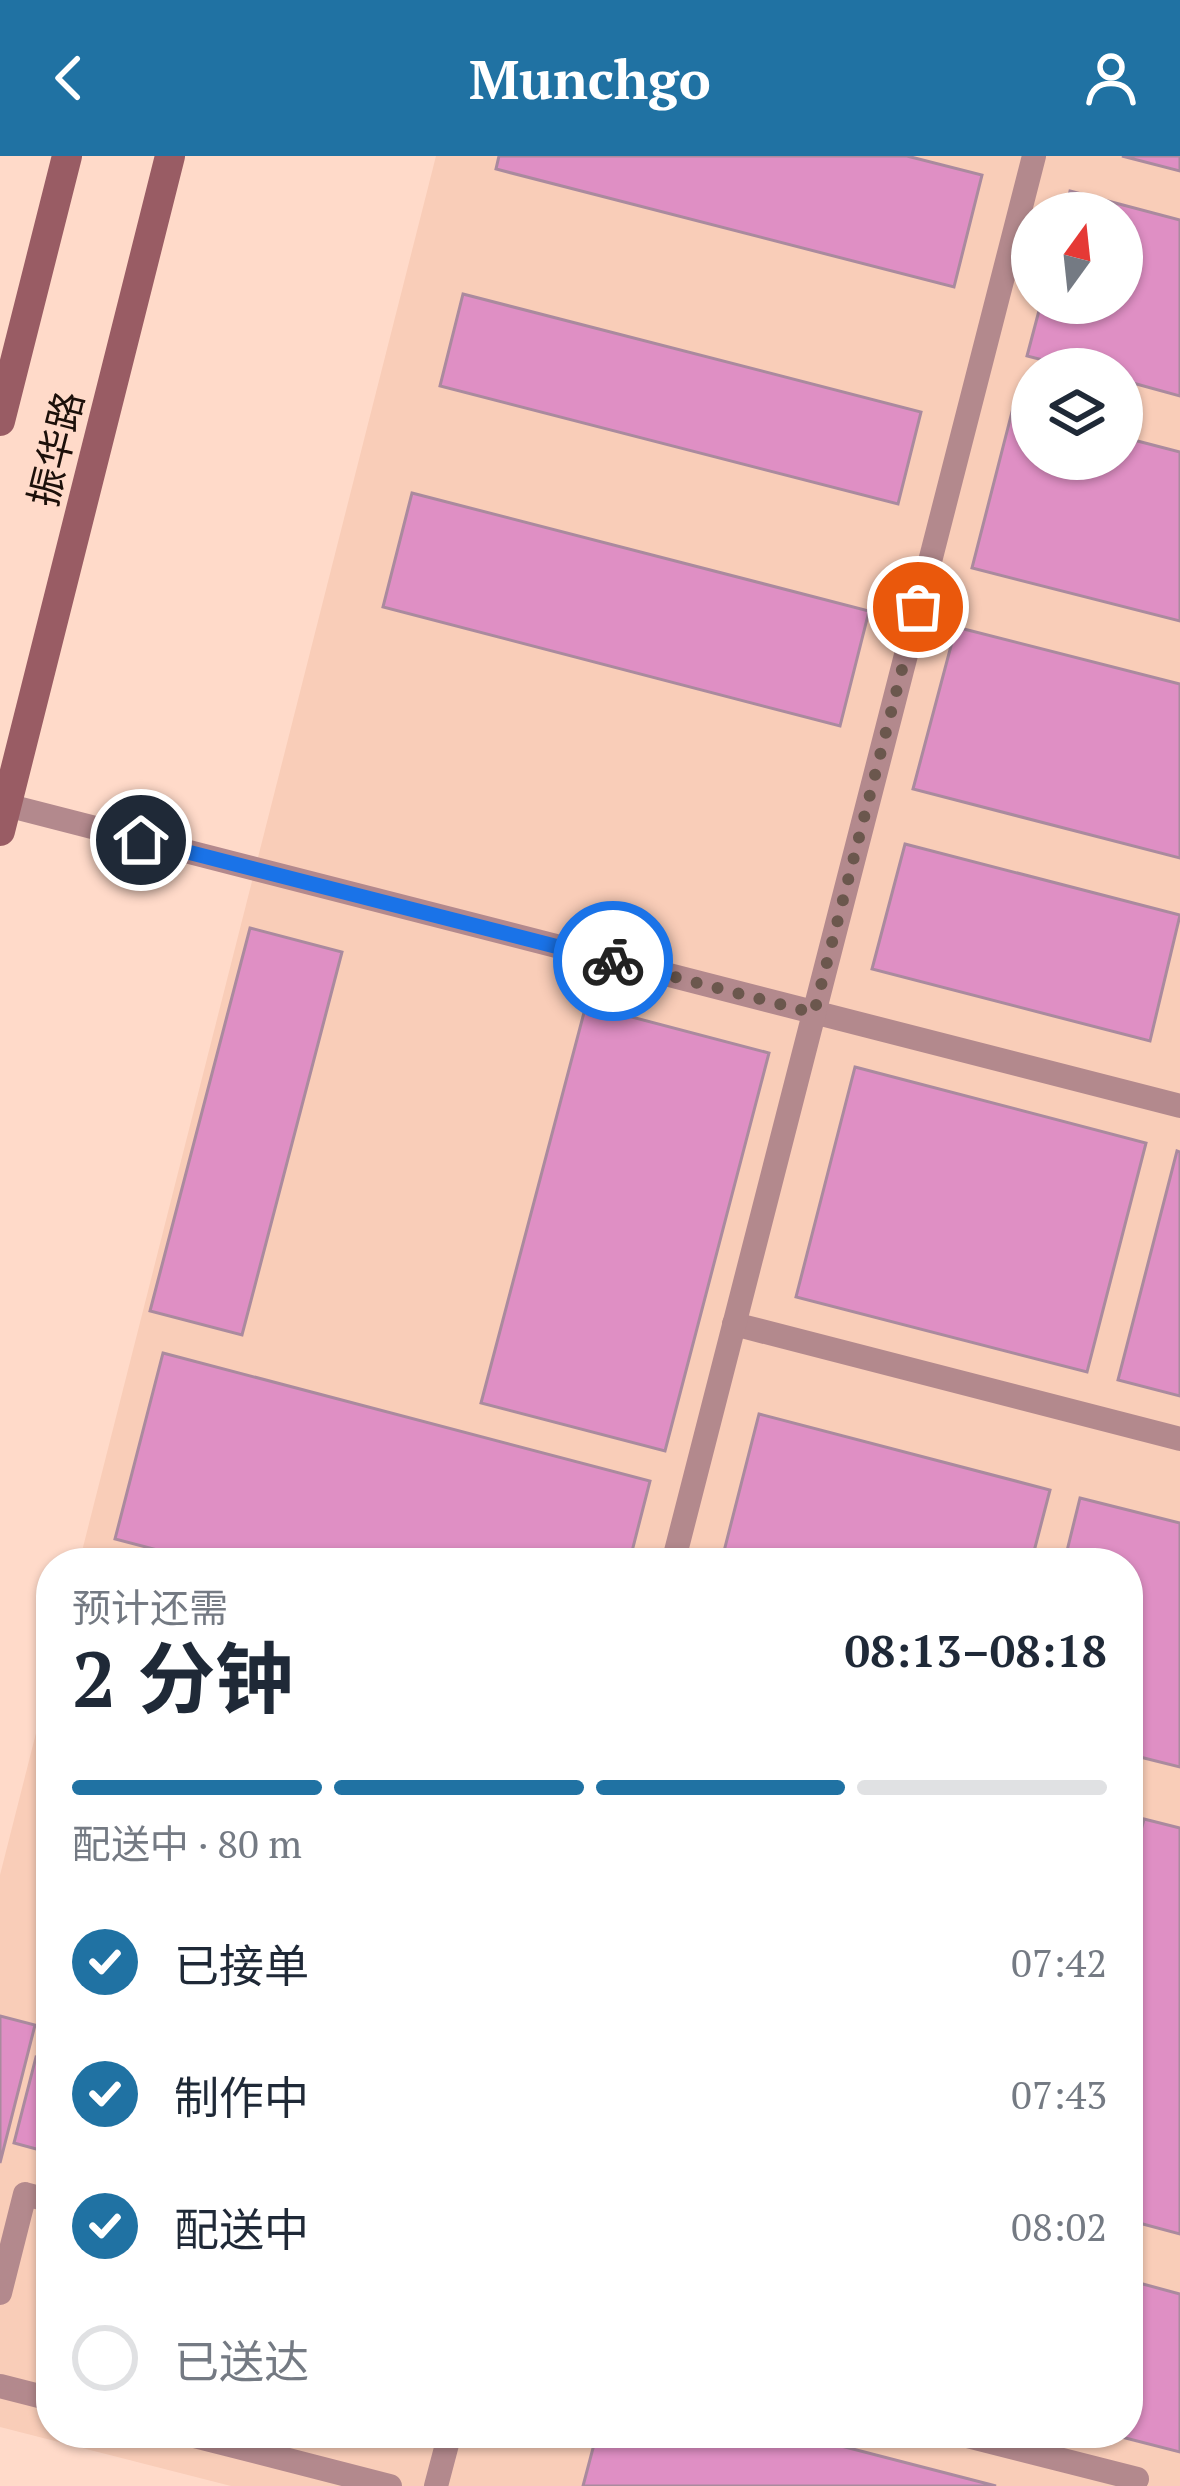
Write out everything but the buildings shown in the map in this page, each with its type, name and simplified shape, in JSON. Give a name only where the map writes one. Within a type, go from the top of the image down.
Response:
[{"type":"main road","name":"振华路","points":[[0,421],[67,156]]},
{"type":"main road","name":"振华路","points":[[3,818],[170,156]]},
{"type":"lane","points":[[677,1548],[1034,156]]},
{"type":"lane","points":[[3,818],[1180,1106]]},
{"type":"lane","points":[[734,1324],[1180,1438]]},
{"type":"lane","points":[[0,2293],[25,2194],[36,2197]]},
{"type":"lane","points":[[0,2386],[36,2395]]},
{"type":"lane","points":[[242,2448],[390,2486]]},
{"type":"lane","points":[[436,2486],[446,2448]]},
{"type":"lane","points":[[1014,2448],[1137,2480]]},
{"type":"shaded area","points":[[436,156],[1180,156],[1180,2486],[231,2486],[82,2448],[1143,2448],[1143,1548],[83,1548]]},
{"type":"shaded area","points":[[36,1733],[36,2436],[0,2427],[0,1875]]},
{"type":"way so far","points":[[613,961],[814,1013],[918,607]]},
{"type":"route","points":[[141,840],[613,961]]}]
